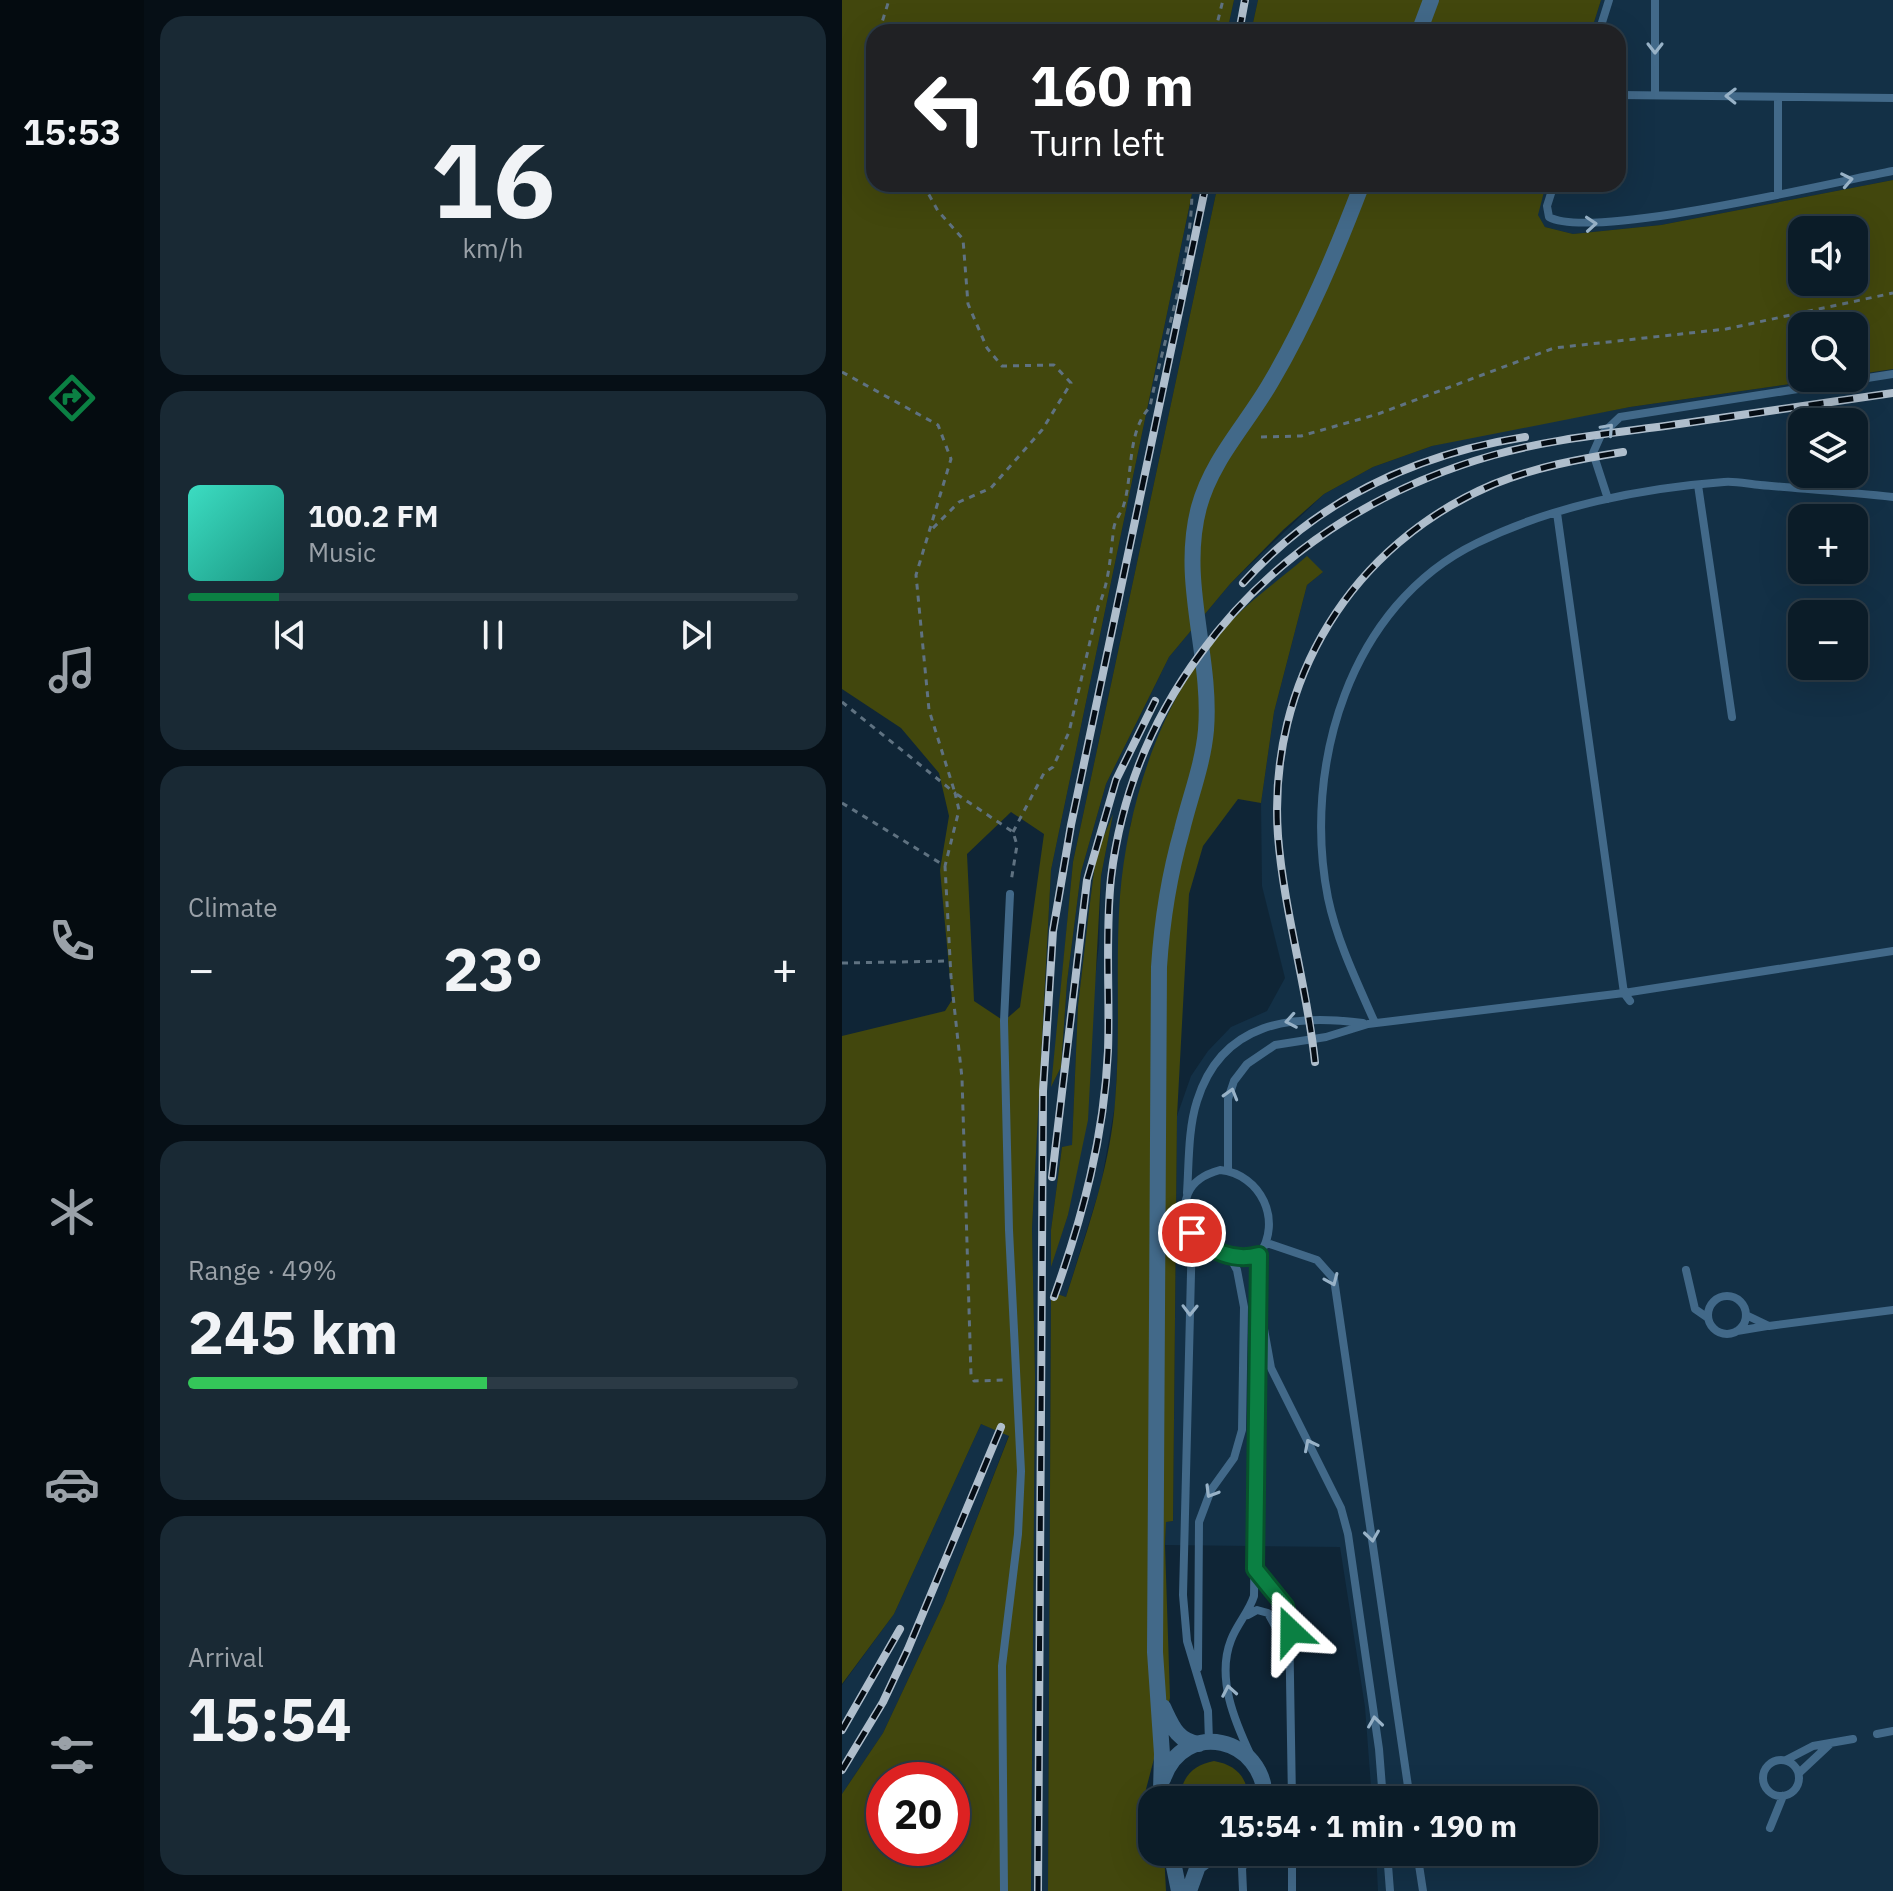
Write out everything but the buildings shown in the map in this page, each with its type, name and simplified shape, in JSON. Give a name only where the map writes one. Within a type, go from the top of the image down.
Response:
[{"type":"street","points":[[1422,24],[1431,0]]},
{"type":"street","points":[[1161,1786],[1155,1493],[1159,967],[1168,881],[1200,767],[1208,698],[1193,589],[1193,540],[1199,507],[1211,476],[1229,441],[1269,385],[1306,320],[1359,192]]},
{"type":"street","points":[[1158,1699],[1176,1733],[1186,1742],[1230,1745],[1255,1764],[1264,1786]]},
{"type":"street","points":[[1164,1786],[1173,1761],[1204,1743]]},
{"type":"street","points":[[1174,1866],[1179,1891]]},
{"type":"street","points":[[1189,1891],[1198,1866]]},
{"type":"lane","points":[[1602,24],[1609,0]]},
{"type":"lane","points":[[1655,0],[1655,95]]},
{"type":"lane","points":[[1626,95],[1893,98]]},
{"type":"lane","points":[[1778,97],[1778,193]]},
{"type":"lane","points":[[1551,192],[1547,206],[1549,217],[1562,224],[1650,218],[1893,171]]},
{"type":"lane","points":[[1608,499],[1593,453],[1601,435],[1620,417],[1893,374]]},
{"type":"lane","points":[[1371,1023],[1339,936],[1323,868],[1320,838],[1323,773],[1349,683],[1382,626],[1436,569],[1476,543],[1557,513],[1608,499],[1727,481],[1893,497]]},
{"type":"lane","points":[[1698,485],[1732,717]]},
{"type":"lane","points":[[1557,513],[1627,997]]},
{"type":"lane","points":[[1004,1891],[1002,1666],[1020,1504],[1004,1021],[1010,894]]},
{"type":"lane","points":[[1228,1171],[1228,1099],[1234,1081],[1247,1064],[1275,1045],[1326,1037],[1371,1023],[1627,997],[1893,951]]},
{"type":"lane","points":[[1204,1743],[1208,1711],[1187,1641],[1183,1595],[1192,1233],[1186,1206],[1196,1101],[1207,1078],[1235,1044],[1254,1031],[1291,1020],[1322,1018],[1371,1023]]},
{"type":"lane","points":[[1187,1193],[1207,1174],[1228,1171],[1246,1177],[1261,1194],[1268,1209],[1267,1243],[1259,1255],[1261,1301],[1271,1368],[1336,1496],[1348,1534],[1382,1786]]},
{"type":"lane","points":[[1192,1233],[1200,1242],[1230,1257],[1259,1255]]},
{"type":"lane","points":[[1267,1243],[1317,1260],[1334,1279],[1408,1786]]},
{"type":"lane","points":[[1198,1677],[1199,1522],[1211,1490],[1234,1458],[1242,1430],[1244,1307],[1237,1270],[1230,1257]]},
{"type":"lane","points":[[1686,1270],[1695,1309],[1708,1318],[1718,1332],[1893,1310]]},
{"type":"lane","points":[[1708,1318],[1713,1301],[1724,1295],[1737,1298],[1746,1315],[1769,1326]]},
{"type":"lane","points":[[1255,1764],[1239,1730],[1227,1689],[1227,1651],[1254,1596],[1255,1352],[1261,1301]]},
{"type":"lane","points":[[1737,1331],[1746,1315]]},
{"type":"lane","points":[[1255,1569],[1289,1617],[1292,1786]]},
{"type":"lane","points":[[1244,1619],[1257,1610],[1268,1613],[1286,1641],[1291,1660]]},
{"type":"lane","points":[[1877,1734],[1893,1731]]},
{"type":"lane","points":[[1831,1743],[1799,1773],[1794,1791],[1783,1796],[1771,1794],[1762,1779],[1769,1763],[1786,1760],[1813,1746],[1853,1739]]},
{"type":"lane","points":[[1786,1760],[1799,1773]]},
{"type":"lane","points":[[1770,1828],[1783,1796]]},
{"type":"lane","points":[[1243,1866],[1243,1891]]},
{"type":"lane","points":[[1292,1866],[1292,1891]]},
{"type":"lane","points":[[1388,1866],[1390,1891]]},
{"type":"lane","points":[[1419,1866],[1423,1891]]},
{"type":"path","points":[[882,24],[889,0]]},
{"type":"path","points":[[1217,24],[1223,0]]},
{"type":"path","points":[[927,192],[938,211],[963,239],[968,304],[987,348],[1002,366],[1054,365],[1071,383],[1042,430],[991,488],[959,502],[929,533]]},
{"type":"path","points":[[1013,832],[1044,773],[1053,767],[1063,750],[1069,732],[1098,607],[1107,588],[1114,528],[1124,504],[1134,442],[1150,407],[1171,320],[1192,219],[1192,192]]},
{"type":"path","points":[[1261,437],[1301,436],[1378,414],[1554,348],[1726,329],[1893,293]]},
{"type":"path","points":[[842,372],[938,425],[951,459],[916,575],[929,710],[959,803],[958,824],[945,866],[950,961],[962,1078],[971,1375],[974,1381],[982,1382],[1017,1379]]},
{"type":"path","points":[[842,702],[955,793],[1013,832],[1017,845],[1010,894]]},
{"type":"path","points":[[842,803],[945,866]]},
{"type":"path","points":[[842,963],[950,961]]},
{"type":"shaded area","points":[[1234,0],[1258,0],[1253,24],[1229,24]]},
{"type":"shaded area","points":[[1601,0],[1893,0],[1893,180],[1661,225],[1573,234],[1545,227],[1537,214],[1544,192],[1626,192],[1626,24],[1594,24]]},
{"type":"shaded area","points":[[1192,192],[1216,192],[1073,862],[1052,1085],[1061,1067],[1067,982],[1081,872],[1106,784],[1169,657],[1230,584],[1324,494],[1373,467],[1432,446],[1489,433],[1630,407],[1788,384],[1788,392],[1868,392],[1868,373],[1893,369],[1893,1891],[1378,1891],[1377,1866],[1598,1866],[1598,1786],[1371,1786],[1365,1707],[1340,1547],[1165,1545],[1166,1522],[1173,1521],[1177,1116],[1191,1076],[1208,1051],[1231,1027],[1267,1011],[1285,978],[1262,886],[1261,803],[1274,712],[1307,585],[1323,572],[1232,620],[1179,693],[1151,757],[1130,826],[1115,1105],[1101,1184],[1066,1297],[1051,1293],[1048,1891],[1031,1891],[1035,1377],[1032,1228],[1051,870]],"holes":[[[1112,819],[1101,876],[1099,945],[1068,1215],[1051,1264],[1051,1230],[1062,1147],[1072,1146],[1078,1006],[1096,856]]]},
{"type":"shaded area","points":[[981,1424],[1009,1435],[944,1603],[883,1733],[842,1794],[842,1685],[894,1614]]},
{"type":"green space","points":[[842,0],[1234,0],[1229,24],[866,24],[866,192],[1192,192],[1051,870],[1032,1228],[1035,1377],[1031,1891],[842,1891],[842,1794],[883,1733],[944,1603],[1009,1436],[981,1424],[894,1614],[842,1684],[842,1036],[945,1011],[952,1000],[940,870],[949,816],[939,773],[901,728],[842,689]],"holes":[[[1011,812],[1044,834],[1020,1007],[1004,1021],[974,1001],[967,854]]]},
{"type":"green space","points":[[1258,0],[1601,0],[1594,24],[1253,24]]},
{"type":"green space","points":[[1893,180],[1893,369],[1868,373],[1868,312],[1788,312],[1788,384],[1630,407],[1432,446],[1373,467],[1324,494],[1230,584],[1169,657],[1106,784],[1081,872],[1067,982],[1061,1067],[1051,1087],[1073,862],[1216,192],[1544,192],[1538,215],[1545,227],[1573,234],[1661,225]]},
{"type":"green space","points":[[1307,556],[1323,572],[1307,585],[1274,712],[1261,803],[1238,799],[1203,846],[1189,894],[1177,1116],[1173,1521],[1166,1522],[1165,1545],[1170,1698],[1147,1786],[1138,1786],[1138,1866],[1165,1866],[1166,1891],[1048,1891],[1051,1292],[1066,1297],[1108,1152],[1118,1051],[1120,896],[1124,859],[1141,784],[1169,712],[1187,678],[1209,647],[1251,602]]},
{"type":"green space","points":[[1113,814],[1101,876],[1088,1120],[1068,1215],[1051,1267],[1051,1230],[1062,1147],[1072,1145],[1078,1006],[1096,855]]},
{"type":"green space","points":[[1214,1761],[1229,1766],[1239,1773],[1246,1786],[1183,1786],[1189,1774]]},
{"type":"railway","points":[[1240,24],[1245,0]]},
{"type":"railway","points":[[1038,1891],[1043,1091],[1053,931],[1071,825],[1204,192]]},
{"type":"railway","points":[[1054,1297],[1083,1206],[1102,1114],[1108,1051],[1109,899],[1122,817],[1141,760],[1167,705],[1183,678],[1229,618],[1260,585],[1330,530],[1369,506],[1451,469],[1517,449],[1563,440],[1893,393]]},
{"type":"railway","points":[[1243,583],[1303,528],[1371,485],[1446,455],[1525,437]]},
{"type":"railway","points":[[1315,1062],[1278,836],[1278,779],[1287,724],[1304,672],[1329,624],[1360,581],[1399,543],[1443,510],[1494,484],[1526,473],[1623,452]]},
{"type":"railway","points":[[1052,1177],[1087,880],[1116,780],[1155,701]]},
{"type":"railway","points":[[842,1770],[883,1702],[908,1649],[1001,1427]]},
{"type":"railway","points":[[842,1730],[900,1629]]},
{"type":"route","points":[[1192,1233],[1200,1242],[1230,1257],[1259,1255],[1261,1301],[1255,1352],[1255,1569],[1285,1606],[1291,1631]]}]
